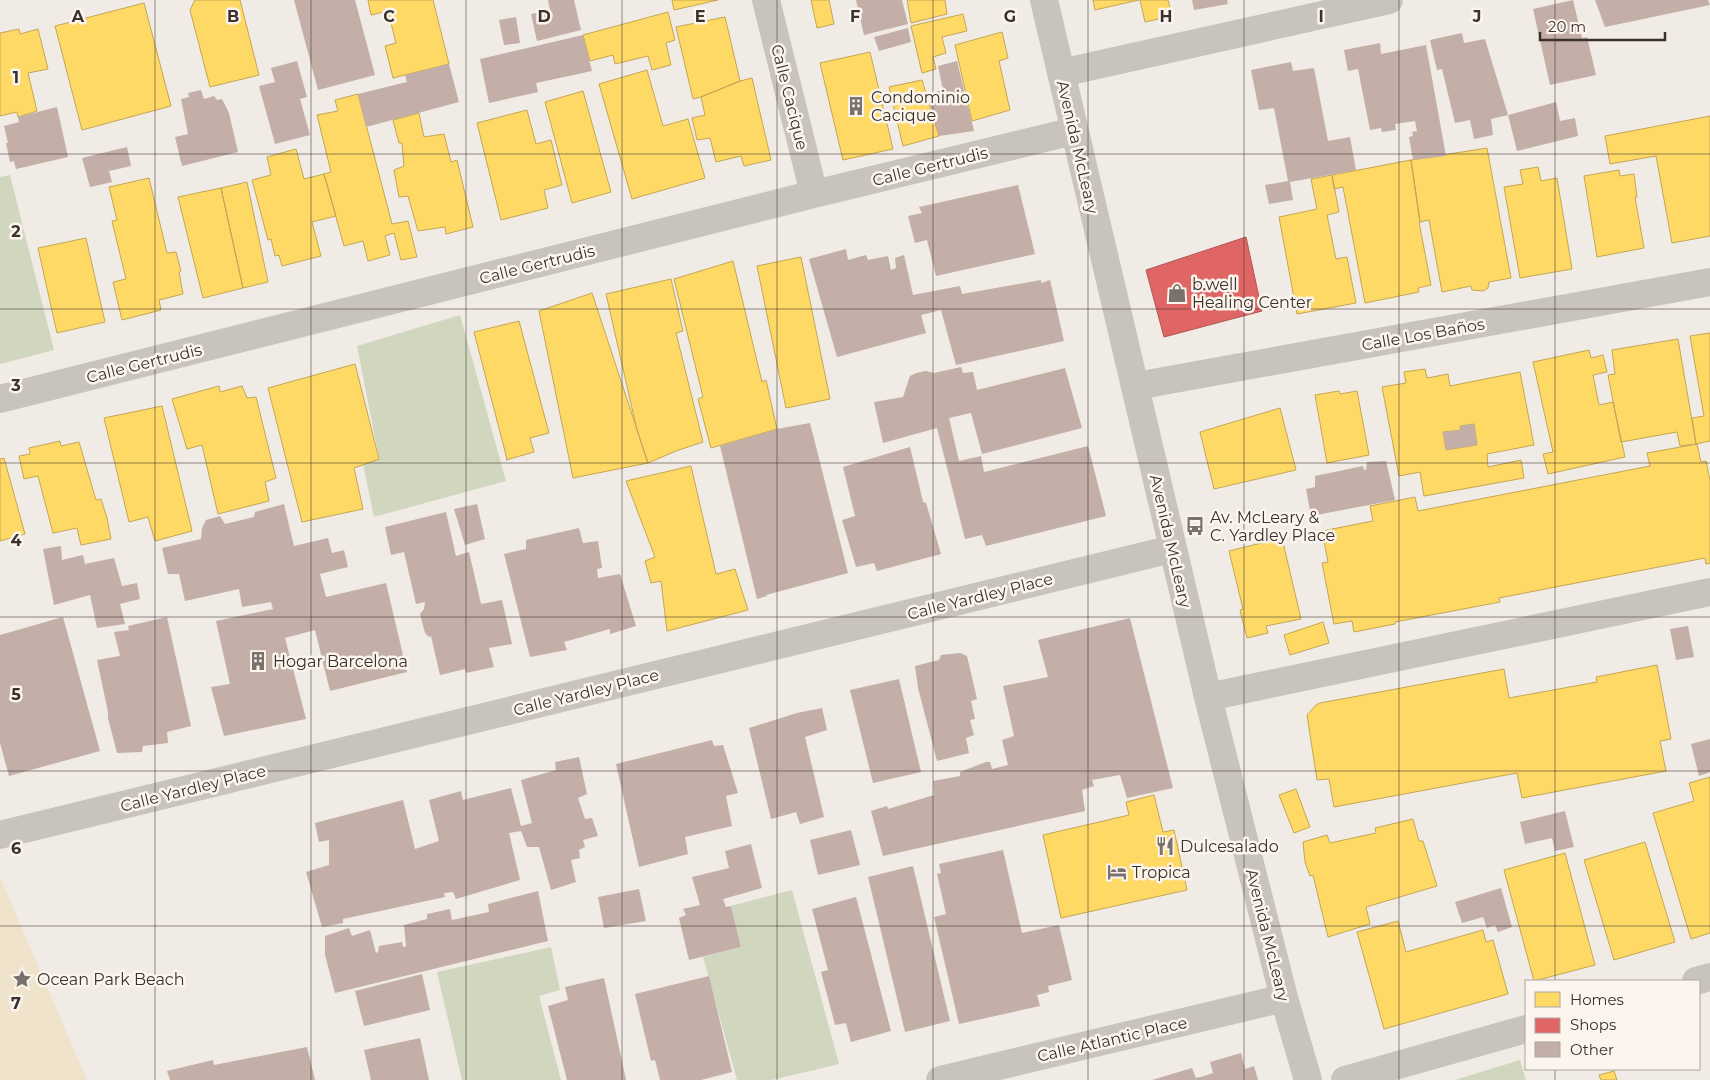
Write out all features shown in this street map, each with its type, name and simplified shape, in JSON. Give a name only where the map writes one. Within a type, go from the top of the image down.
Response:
[{"type":"street","name":"Calle Cacique","points":[[766,0],[814,194]]},
{"type":"street","name":"Avenida McLeary","points":[[1044,0],[1208,697],[1284,998],[1308,1080]]},
{"type":"street","points":[[1061,74],[1389,0]]},
{"type":"street","name":"Calle Gertrudis","points":[[0,400],[814,194],[1074,131]]},
{"type":"street","name":"Calle Los Baños","points":[[1136,386],[1710,282]]},
{"type":"street","name":"Calle Yardley Place","points":[[0,835],[1172,549]]},
{"type":"street","points":[[1208,697],[1710,592]]},
{"type":"street","name":"Calle Atlantic Place","points":[[940,1080],[1284,998]]},
{"type":"street","points":[[1345,1080],[1525,1029]]},
{"type":"green space","points":[[10,175],[54,350],[0,364],[0,177]]},
{"type":"green space","points":[[460,315],[506,481],[374,517],[363,464],[379,458],[357,346]]},
{"type":"green space","points":[[792,890],[839,1064],[772,1080],[737,1080],[703,957],[741,947],[731,906]]},
{"type":"green space","points":[[551,947],[560,990],[539,996],[561,1080],[462,1080],[437,972]]},
{"type":"green space","points":[[1520,1060],[1526,1080],[1455,1080]]},
{"type":"sand","name":"Ocean Park Beach","points":[[0,877],[87,1080],[0,1080]]},
{"type":"building: Homes","points":[[195,0],[240,0],[259,75],[210,87],[190,10]]},
{"type":"building: Homes","points":[[368,0],[433,0],[449,64],[393,78],[385,46],[396,43],[388,11],[371,15]]},
{"type":"building: Homes","points":[[672,0],[718,0],[674,10]]},
{"type":"building: Homes","points":[[811,0],[829,0],[834,24],[817,28]]},
{"type":"building: Homes","points":[[907,0],[945,0],[947,14],[911,23]]},
{"type":"building: Homes","points":[[1093,0],[1139,0],[1095,10]]},
{"type":"building: Homes","points":[[1140,0],[1168,0],[1172,16],[1145,22]]},
{"type":"building: Homes","points":[[144,3],[171,106],[82,130],[55,26]]},
{"type":"building: Homes","points":[[668,12],[675,40],[666,43],[671,65],[652,70],[648,56],[615,64],[613,55],[590,61],[583,35]]},
{"type":"building: Homes","points":[[963,14],[967,31],[942,37],[946,53],[933,57],[936,69],[922,73],[911,26]]},
{"type":"building: Homes","points":[[725,17],[740,81],[693,99],[676,27]]},
{"type":"building: Homes","points":[[19,29],[20,34],[38,29],[48,69],[28,73],[37,111],[18,117],[17,112],[0,116],[0,33]]},
{"type":"building: Homes","points":[[1002,32],[1008,58],[999,61],[1010,110],[972,121],[955,45]]},
{"type":"building: Homes","name":"Condominio Cacique","points":[[870,52],[893,149],[843,160],[820,63]]},
{"type":"building: Homes","points":[[647,70],[663,126],[688,119],[705,178],[632,199],[599,84]]},
{"type":"building: Homes","points":[[752,78],[771,160],[744,166],[741,156],[716,162],[710,138],[697,140],[692,118],[705,115],[701,97]]},
{"type":"building: Homes","points":[[922,80],[939,136],[903,146],[889,87]]},
{"type":"building: Homes","points":[[583,91],[611,192],[572,203],[545,102]]},
{"type":"building: Homes","points":[[358,94],[392,224],[408,221],[417,257],[401,260],[394,233],[385,236],[390,255],[368,261],[363,241],[344,246],[324,174],[331,172],[317,115],[338,111],[335,100]]},
{"type":"building: Homes","points":[[527,110],[536,144],[551,140],[562,185],[544,190],[548,208],[501,220],[477,123]]},
{"type":"building: Homes","points":[[419,113],[424,137],[444,134],[451,162],[457,160],[473,227],[446,234],[445,227],[418,231],[408,196],[399,197],[394,170],[404,166],[402,143],[399,143],[393,120]]},
{"type":"building: Homes","points":[[1710,116],[1710,236],[1672,243],[1656,156],[1610,164],[1605,136]]},
{"type":"building: Homes","points":[[1487,148],[1511,278],[1489,282],[1488,288],[1483,291],[1472,290],[1471,286],[1442,292],[1429,220],[1420,222],[1411,160]]},
{"type":"building: Homes","points":[[296,149],[304,179],[324,174],[336,216],[312,222],[321,256],[282,266],[279,255],[275,256],[271,239],[268,240],[252,180],[271,175],[267,157]]},
{"type":"building: Homes","points":[[1411,160],[1419,222],[1431,285],[1418,288],[1419,292],[1365,303],[1343,187],[1334,189],[1332,175]]},
{"type":"building: Homes","points":[[1538,167],[1541,181],[1557,178],[1572,269],[1520,278],[1504,187],[1523,184],[1520,170]]},
{"type":"building: Homes","points":[[1619,170],[1620,176],[1634,174],[1637,197],[1635,197],[1644,248],[1597,257],[1584,176]]},
{"type":"building: Homes","points":[[1332,175],[1339,212],[1327,215],[1336,259],[1347,257],[1356,303],[1297,314],[1279,217],[1317,209],[1311,179]]},
{"type":"building: Homes","points":[[149,178],[167,253],[176,252],[181,271],[179,272],[183,294],[159,300],[161,310],[122,320],[113,282],[126,279],[112,221],[117,220],[109,187]]},
{"type":"building: Homes","points":[[247,182],[268,282],[243,288],[221,188]]},
{"type":"building: Homes","points":[[221,188],[243,288],[203,298],[178,197]]},
{"type":"building: Homes","points":[[86,238],[105,322],[57,333],[38,248]]},
{"type":"building: Homes","points":[[801,257],[830,399],[786,408],[757,266]]},
{"type":"building: Homes","points":[[733,261],[762,382],[766,380],[777,429],[711,448],[698,399],[703,397],[674,279]]},
{"type":"building: Homes","points":[[671,279],[683,331],[676,333],[703,442],[648,463],[637,430],[606,294]]},
{"type":"building: Homes","points":[[592,293],[648,463],[573,478],[539,311]]},
{"type":"building: Homes","points":[[519,321],[549,433],[530,438],[534,452],[506,460],[474,332]]},
{"type":"building: Homes","points":[[1710,333],[1710,441],[1696,444],[1692,418],[1704,416],[1690,336]]},
{"type":"building: Homes","points":[[1678,339],[1696,444],[1680,446],[1677,432],[1621,442],[1608,375],[1615,374],[1612,350]]},
{"type":"building: Homes","points":[[1589,350],[1591,358],[1603,355],[1607,372],[1593,375],[1599,405],[1613,402],[1625,457],[1548,474],[1543,454],[1553,452],[1533,362]]},
{"type":"building: Homes","points":[[355,364],[379,459],[354,468],[363,509],[302,522],[268,388]]},
{"type":"building: Homes","points":[[1425,369],[1427,378],[1448,374],[1450,386],[1520,372],[1534,445],[1487,454],[1488,467],[1521,460],[1524,478],[1424,496],[1420,472],[1399,476],[1382,387],[1406,383],[1404,372]],"holes":[[[1474,424],[1477,445],[1446,450],[1443,432],[1461,430],[1460,426]]]},
{"type":"building: Homes","points":[[219,386],[220,392],[242,386],[247,398],[256,397],[276,478],[265,482],[269,501],[218,514],[202,445],[187,449],[172,399]]},
{"type":"building: Homes","points":[[1339,391],[1340,394],[1357,391],[1369,455],[1327,463],[1315,395]]},
{"type":"building: Homes","points":[[162,406],[192,531],[155,541],[148,517],[129,522],[104,418]]},
{"type":"building: Homes","points":[[1280,408],[1296,470],[1214,489],[1200,432]]},
{"type":"building: Homes","points":[[60,441],[61,446],[79,442],[96,500],[101,499],[111,539],[81,545],[77,528],[53,533],[38,476],[24,479],[19,456],[30,454],[29,448]]},
{"type":"building: Homes","points":[[1697,444],[1701,462],[1706,461],[1710,480],[1710,563],[1706,564],[1705,558],[1499,598],[1500,602],[1395,622],[1395,624],[1354,632],[1352,621],[1334,624],[1322,563],[1328,562],[1322,531],[1373,521],[1370,506],[1415,497],[1418,511],[1650,466],[1647,453]]},
{"type":"building: Homes","points":[[4,458],[25,534],[0,541],[0,459]]},
{"type":"building: Homes","points":[[691,466],[716,574],[735,569],[748,610],[667,631],[661,581],[651,583],[645,561],[655,557],[626,481]]},
{"type":"building: Homes","points":[[1282,538],[1301,619],[1266,626],[1268,633],[1247,638],[1240,610],[1243,609],[1229,551]]},
{"type":"building: Homes","points":[[1323,622],[1329,643],[1290,655],[1284,635]]},
{"type":"building: Homes","points":[[1657,665],[1671,739],[1660,741],[1666,771],[1522,798],[1517,773],[1334,807],[1329,779],[1317,780],[1307,715],[1320,703],[1504,669],[1509,698],[1597,682],[1596,677]]},
{"type":"building: Homes","points":[[1710,777],[1710,933],[1691,939],[1653,813],[1694,801],[1689,783]]},
{"type":"building: Homes","points":[[1296,789],[1310,827],[1294,833],[1279,795]]},
{"type":"building: Homes","name":"Tropica","points":[[1154,795],[1163,832],[1174,830],[1187,890],[1061,918],[1043,835],[1129,815],[1126,802]]},
{"type":"building: Homes","points":[[1413,819],[1419,841],[1423,841],[1437,886],[1366,907],[1370,924],[1328,937],[1313,875],[1310,876],[1305,862],[1303,842],[1327,835],[1330,843],[1376,833],[1375,828]]},
{"type":"building: Homes","points":[[1645,842],[1675,942],[1614,960],[1584,860]]},
{"type":"building: Homes","points":[[1565,853],[1595,965],[1534,980],[1504,870]]},
{"type":"building: Homes","points":[[1398,921],[1406,952],[1483,930],[1486,942],[1493,940],[1508,994],[1384,1029],[1357,932]]},
{"type":"building: Homes","points":[[1614,1071],[1617,1080],[1601,1080],[1599,1075]]},
{"type":"building: Shops","points":[[1246,237],[1262,311],[1164,337],[1146,270]]},
{"type":"building: Other","points":[[294,0],[355,0],[375,75],[318,90]]},
{"type":"building: Other","points":[[548,0],[574,0],[581,30],[537,41],[531,14],[550,10]]},
{"type":"building: Other","points":[[856,0],[902,0],[908,24],[864,35]]},
{"type":"building: Other","points":[[1192,0],[1227,0],[1228,4],[1194,10]]},
{"type":"building: Other","points":[[1573,0],[1582,38],[1587,37],[1596,75],[1550,85],[1533,9]]},
{"type":"building: Other","points":[[1595,0],[1708,0],[1710,5],[1605,27]]},
{"type":"building: Other","points":[[516,17],[520,43],[504,45],[499,20]]},
{"type":"building: Other","points":[[908,28],[911,42],[879,51],[874,37]]},
{"type":"building: Other","points":[[1462,33],[1464,43],[1485,39],[1508,115],[1491,119],[1493,135],[1474,139],[1470,120],[1455,123],[1442,69],[1437,70],[1430,40]]},
{"type":"building: Other","points":[[583,35],[592,71],[536,83],[538,92],[489,103],[480,59]]},
{"type":"building: Other","points":[[1380,43],[1381,54],[1426,45],[1446,156],[1413,160],[1409,137],[1413,136],[1412,132],[1417,131],[1415,121],[1395,124],[1396,130],[1382,132],[1381,128],[1370,130],[1358,69],[1348,71],[1344,50]]},
{"type":"building: Other","points":[[297,61],[307,97],[300,99],[310,135],[275,144],[259,86],[275,82],[271,68]]},
{"type":"building: Other","points":[[957,61],[974,131],[939,136],[926,94],[943,90],[938,66]]},
{"type":"building: Other","points":[[1291,62],[1293,71],[1314,68],[1328,141],[1350,137],[1356,170],[1290,182],[1293,200],[1269,204],[1265,185],[1288,181],[1274,108],[1259,110],[1251,70]]},
{"type":"building: Other","points":[[449,64],[459,102],[366,127],[358,94],[407,82],[405,75]]},
{"type":"building: Other","points":[[201,90],[204,99],[214,96],[217,100],[222,99],[229,113],[238,152],[182,166],[175,137],[188,134],[181,99],[189,97],[188,93]]},
{"type":"building: Other","points":[[1556,102],[1560,121],[1575,118],[1578,136],[1517,151],[1508,115]]},
{"type":"building: Other","points":[[57,107],[68,157],[16,169],[14,161],[10,162],[4,126],[19,122],[18,117]]},
{"type":"building: Other","points":[[127,147],[131,166],[109,171],[112,182],[90,187],[82,158]]},
{"type":"building: Other","points":[[1018,185],[1035,254],[936,276],[927,240],[915,243],[908,216],[922,213],[919,207]]},
{"type":"building: Other","points":[[846,249],[848,260],[866,255],[868,260],[888,256],[891,270],[896,268],[895,258],[904,255],[913,295],[960,286],[962,294],[1041,280],[1041,283],[1050,280],[1064,341],[956,365],[941,310],[921,315],[926,333],[837,357],[809,259]]},
{"type":"building: Other","points":[[961,367],[963,373],[973,372],[977,390],[1065,368],[1082,428],[982,454],[971,413],[949,418],[959,461],[981,456],[984,472],[1088,446],[1106,516],[986,546],[982,535],[965,539],[937,428],[883,443],[874,402],[903,397],[910,376],[916,373],[926,371],[934,373]]},
{"type":"building: Other","points":[[810,423],[848,573],[757,599],[720,446],[777,429]]},
{"type":"building: Other","points":[[1474,424],[1477,445],[1446,450],[1443,432],[1461,430],[1460,426]]},
{"type":"building: Other","points":[[910,447],[923,502],[926,503],[941,554],[877,571],[874,563],[856,567],[842,520],[855,516],[843,467]]},
{"type":"building: Other","points":[[1386,461],[1395,500],[1311,516],[1306,489],[1315,487],[1315,476],[1363,466],[1364,470],[1366,470],[1367,462]]},
{"type":"building: Other","points":[[284,504],[294,546],[328,538],[332,553],[344,550],[348,567],[320,574],[326,597],[386,583],[407,672],[330,691],[315,630],[285,638],[306,719],[224,736],[211,687],[230,684],[216,621],[273,609],[271,602],[242,607],[239,589],[185,601],[179,574],[168,574],[162,548],[201,539],[202,528],[206,520],[220,516],[225,524],[254,517],[255,512]]},
{"type":"building: Other","points":[[477,504],[485,539],[465,545],[454,509]]},
{"type":"building: Other","points":[[446,512],[456,556],[469,552],[481,604],[502,600],[512,644],[489,648],[494,667],[466,673],[465,669],[440,675],[431,636],[429,637],[425,633],[420,614],[424,609],[425,602],[416,604],[404,552],[391,555],[385,527]]},
{"type":"building: Other","points":[[579,528],[583,543],[598,541],[602,568],[597,569],[598,578],[620,574],[636,626],[610,634],[610,629],[564,642],[567,650],[530,657],[504,554],[526,549],[526,540]]},
{"type":"building: Other","points":[[61,546],[62,560],[83,555],[85,564],[114,558],[122,586],[137,583],[140,599],[120,604],[125,624],[97,628],[90,595],[54,605],[43,549]]},
{"type":"building: Other","points":[[63,617],[100,751],[9,776],[0,743],[0,635]]},
{"type":"building: Other","points":[[167,617],[191,726],[167,732],[168,743],[143,746],[142,752],[117,753],[97,660],[120,656],[114,632],[129,630],[128,626]]},
{"type":"building: Other","points":[[1130,618],[1173,788],[1127,798],[1120,775],[1092,780],[1094,786],[1082,790],[1085,811],[883,856],[871,811],[887,806],[888,809],[934,795],[933,781],[960,776],[960,772],[986,762],[990,762],[992,769],[1008,765],[1002,740],[1014,736],[1003,686],[1048,677],[1038,640]]},
{"type":"building: Other","points":[[1688,626],[1694,657],[1676,660],[1670,629]]},
{"type":"building: Other","points":[[960,653],[967,656],[977,699],[971,701],[975,719],[970,720],[974,735],[966,738],[969,753],[937,761],[918,688],[915,666],[939,660],[941,655]]},
{"type":"building: Other","points":[[899,679],[921,772],[873,783],[850,690]]},
{"type":"building: Other","points":[[822,708],[827,730],[805,737],[824,817],[800,824],[796,812],[771,819],[749,728],[797,713]]},
{"type":"building: Other","points":[[1710,739],[1710,772],[1699,776],[1691,744]]},
{"type":"building: Other","points":[[712,740],[714,746],[723,745],[738,793],[726,796],[732,826],[685,837],[688,854],[639,867],[616,764]]},
{"type":"building: Other","points":[[579,757],[587,794],[578,798],[585,819],[592,818],[598,836],[583,840],[585,847],[579,850],[580,858],[571,860],[576,882],[551,890],[539,847],[527,847],[521,831],[509,833],[520,880],[456,899],[453,892],[444,893],[445,897],[343,919],[343,923],[322,927],[306,872],[329,865],[329,840],[319,842],[315,823],[403,800],[415,849],[439,841],[429,800],[461,791],[463,800],[511,788],[521,826],[532,823],[521,780],[556,770],[555,762]]},
{"type":"building: Other","points":[[1565,811],[1574,847],[1555,851],[1552,838],[1525,844],[1520,822]]},
{"type":"building: Other","points":[[851,830],[860,865],[818,875],[810,840]]},
{"type":"building: Other","points":[[751,844],[762,888],[723,899],[726,907],[731,906],[741,947],[689,960],[679,918],[686,915],[683,909],[700,905],[692,877],[729,868],[725,851]]},
{"type":"building: Other","points":[[1003,850],[1022,933],[1059,925],[1072,980],[1048,986],[1049,992],[1037,995],[1040,1006],[959,1024],[934,917],[946,914],[937,874],[941,873],[939,864]]},
{"type":"building: Other","points":[[913,866],[950,1021],[905,1032],[868,877]]},
{"type":"building: Other","points":[[1501,888],[1512,927],[1498,932],[1495,925],[1487,928],[1483,917],[1462,923],[1455,902]]},
{"type":"building: Other","points":[[639,889],[646,921],[604,928],[598,897]]},
{"type":"building: Other","points":[[538,891],[548,941],[335,993],[325,955],[325,936],[349,928],[352,936],[370,930],[376,953],[379,946],[402,942],[403,947],[406,946],[404,925],[427,919],[427,914],[450,909],[452,920],[489,912],[488,904]]},
{"type":"building: Other","points":[[856,897],[891,1031],[851,1042],[846,1023],[835,1025],[821,972],[828,970],[812,909]]},
{"type":"building: Other","points":[[422,974],[430,1010],[364,1026],[355,991]]},
{"type":"building: Other","points":[[709,976],[732,1072],[701,1080],[660,1080],[655,1060],[651,1061],[635,994]]},
{"type":"building: Other","points":[[604,978],[626,1080],[567,1080],[548,1006],[568,1000],[565,987]]},
{"type":"building: Other","points":[[420,1038],[429,1080],[371,1080],[364,1050]]},
{"type":"building: Other","points":[[307,1047],[315,1080],[170,1080],[167,1071],[213,1060],[214,1065]]},
{"type":"building: Other","points":[[1241,1053],[1245,1069],[1254,1066],[1258,1080],[1152,1080],[1192,1068],[1196,1078],[1204,1076],[1213,1073],[1210,1062]]},
{"type":"place","name":"Condominio Cacique","points":[[856,106]]},
{"type":"place","name":"b.well Healing Center","points":[[1177,293]]},
{"type":"place","name":"Av. McLeary & C. Yardley Place","points":[[1195,526]]},
{"type":"place","name":"Hogar Barcelona","points":[[258,661]]},
{"type":"place","name":"Dulcesalado","points":[[1165,846]]},
{"type":"place","name":"Tropica","points":[[1117,872]]},
{"type":"place","name":"Ocean Park Beach","points":[[22,979]]}]
